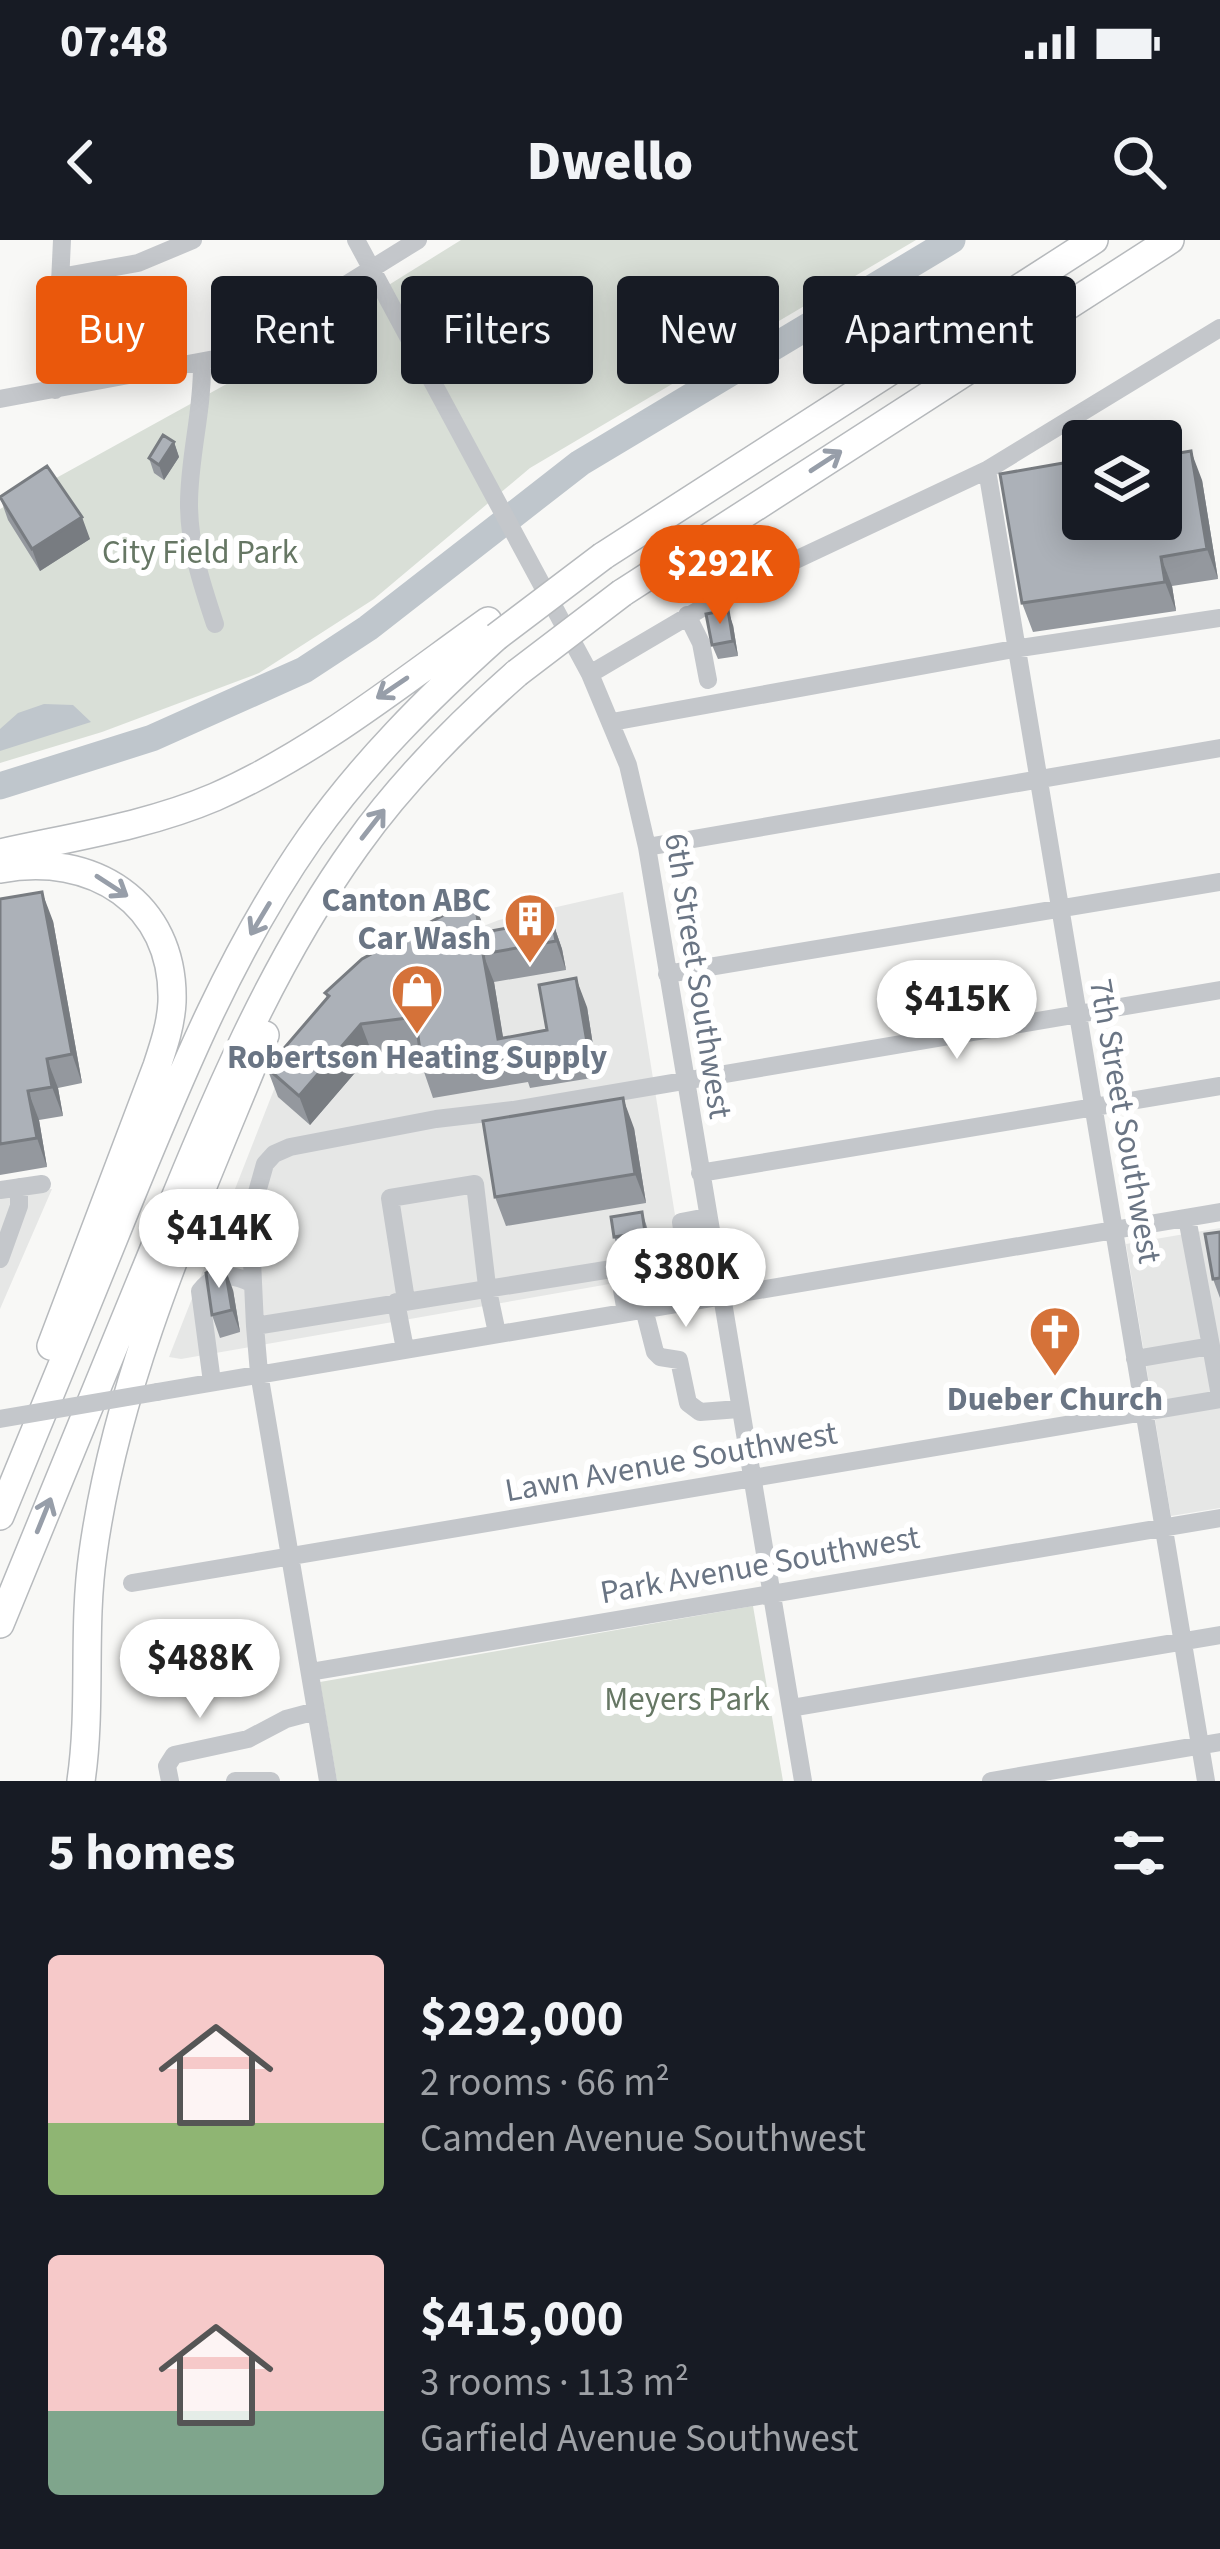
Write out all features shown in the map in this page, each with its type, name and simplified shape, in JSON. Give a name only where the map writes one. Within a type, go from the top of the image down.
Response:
[{"type":"highway","points":[[0,853],[154,819],[244,783],[492,629],[599,548],[836,405],[1094,240]]},
{"type":"highway","points":[[0,1624],[248,1030],[332,880],[389,803],[440,744],[517,673],[622,593],[1170,240]]},
{"type":"highway","points":[[0,1516],[196,1042],[250,936],[312,835],[361,773],[492,629]]},
{"type":"highway","points":[[0,869],[62,866],[97,875],[121,890],[157,932],[172,996],[171,1018],[157,1066],[35,1386],[0,1500]]},
{"type":"highway","points":[[81,1781],[92,1556],[115,1439],[143,1344],[268,1029],[292,947]]},
{"type":"street","points":[[60,276],[62,240]]},
{"type":"street","points":[[66,276],[138,263],[193,240]]},
{"type":"street","name":"6th Street Southwest","points":[[356,240],[524,546],[590,674],[628,765],[668,974],[803,1781]]},
{"type":"street","points":[[0,400],[202,362],[244,348],[418,240]]},
{"type":"street","points":[[590,674],[687,615],[987,470],[1220,328]]},
{"type":"street","points":[[202,362],[202,404],[189,509],[196,568],[215,624]]},
{"type":"street","points":[[55,384],[55,390]]},
{"type":"street","name":"7th Street Southwest","points":[[987,470],[1035,779],[1183,1642],[1210,1744],[1206,1781]]},
{"type":"street","points":[[687,615],[701,643],[708,680]]},
{"type":"street","points":[[612,722],[1220,618]]},
{"type":"street","points":[[646,847],[1220,748]]},
{"type":"street","points":[[668,974],[1220,882]]},
{"type":"street","points":[[328,1781],[259,1373],[250,1216],[265,1164],[286,1148],[436,1119],[1220,990]]},
{"type":"street","points":[[700,1173],[1220,1086]]},
{"type":"street","points":[[0,1259],[7,1225],[20,1206],[10,1189],[42,1184]]},
{"type":"street","points":[[405,1349],[390,1198],[475,1184],[497,1333]]},
{"type":"street","points":[[0,1419],[1220,1213]]},
{"type":"street","points":[[686,1258],[681,1222],[707,1217]]},
{"type":"street","points":[[1187,1218],[1220,1397]]},
{"type":"street","points":[[255,1326],[713,1254]]},
{"type":"street","points":[[662,1262],[671,1305]]},
{"type":"street","points":[[618,1268],[655,1352],[679,1360],[688,1403],[700,1412],[739,1408]]},
{"type":"street","points":[[212,1382],[200,1291],[225,1275],[254,1284]]},
{"type":"street","points":[[1135,1359],[1210,1346]]},
{"type":"street","name":"Lawn Avenue Southwest","points":[[132,1583],[1220,1397]]},
{"type":"street","name":"Park Avenue Southwest","points":[[310,1672],[1220,1518]]},
{"type":"street","points":[[791,1708],[1220,1635]]},
{"type":"street","points":[[170,1781],[167,1766],[174,1755],[248,1739],[286,1719],[316,1711]]},
{"type":"street","points":[[991,1781],[1210,1744]]},
{"type":"street","points":[[235,1781],[272,1781]]},
{"type":"shaded area","points":[[44,704],[73,705],[91,722],[0,751],[0,729],[18,713]]},
{"type":"shaded area","points":[[623,892],[684,1271],[181,1359],[169,1357],[275,1087],[403,957],[499,920]]},
{"type":"shaded area","points":[[52,1189],[0,1309],[0,1196]]},
{"type":"shaded area","points":[[1220,1228],[1220,1508],[1171,1516],[1126,1244]]},
{"type":"green space","name":"City Field Park","points":[[461,240],[916,240],[855,276],[803,276],[803,307],[779,321],[779,276],[617,276],[617,384],[672,384],[530,468],[374,599],[259,673],[102,732],[0,763],[0,509],[227,384],[377,384],[377,292],[401,277],[401,384],[593,384],[593,276],[403,276]]},
{"type":"green space","name":"Meyers Park","points":[[753,1606],[783,1781],[337,1781],[320,1682]]},
{"type":"building","points":[[163,435],[174,442],[159,465],[149,458]]},
{"type":"building","points":[[1191,451],[1207,549],[1161,557],[1165,582],[1022,603],[1000,474],[1062,463],[1062,540],[1182,540],[1182,452]]},
{"type":"building","points":[[47,466],[82,517],[32,549],[0,497]]},
{"type":"building","points":[[728,610],[733,641],[712,645],[706,614]]},
{"type":"building","points":[[42,892],[72,1054],[47,1059],[52,1087],[28,1091],[37,1138],[0,1144],[0,899]]},
{"type":"building","points":[[475,903],[480,933],[552,920],[556,941],[483,954],[498,1039],[547,1030],[539,985],[576,978],[588,1048],[520,1060],[518,1053],[423,1069],[415,1017],[361,1024],[299,1096],[267,1068],[329,996],[325,993],[362,959]]},
{"type":"building","points":[[623,1098],[635,1174],[495,1197],[483,1121]]},
{"type":"building","points":[[642,1212],[645,1232],[614,1237],[611,1217]]},
{"type":"building","points":[[1220,1232],[1220,1278],[1213,1279],[1205,1234]]},
{"type":"building","points":[[225,1268],[232,1310],[212,1315],[206,1273]]},
{"type":"waterway","points":[[0,786],[152,738],[304,670],[368,628],[580,463],[952,240]]},
{"type":"place","name":"Canton ABC Car Wash","points":[[530,965]]},
{"type":"place","name":"Robertson Heating Supply","points":[[417,1036]]},
{"type":"place","name":"Dueber Church","points":[[1055,1378]]}]
